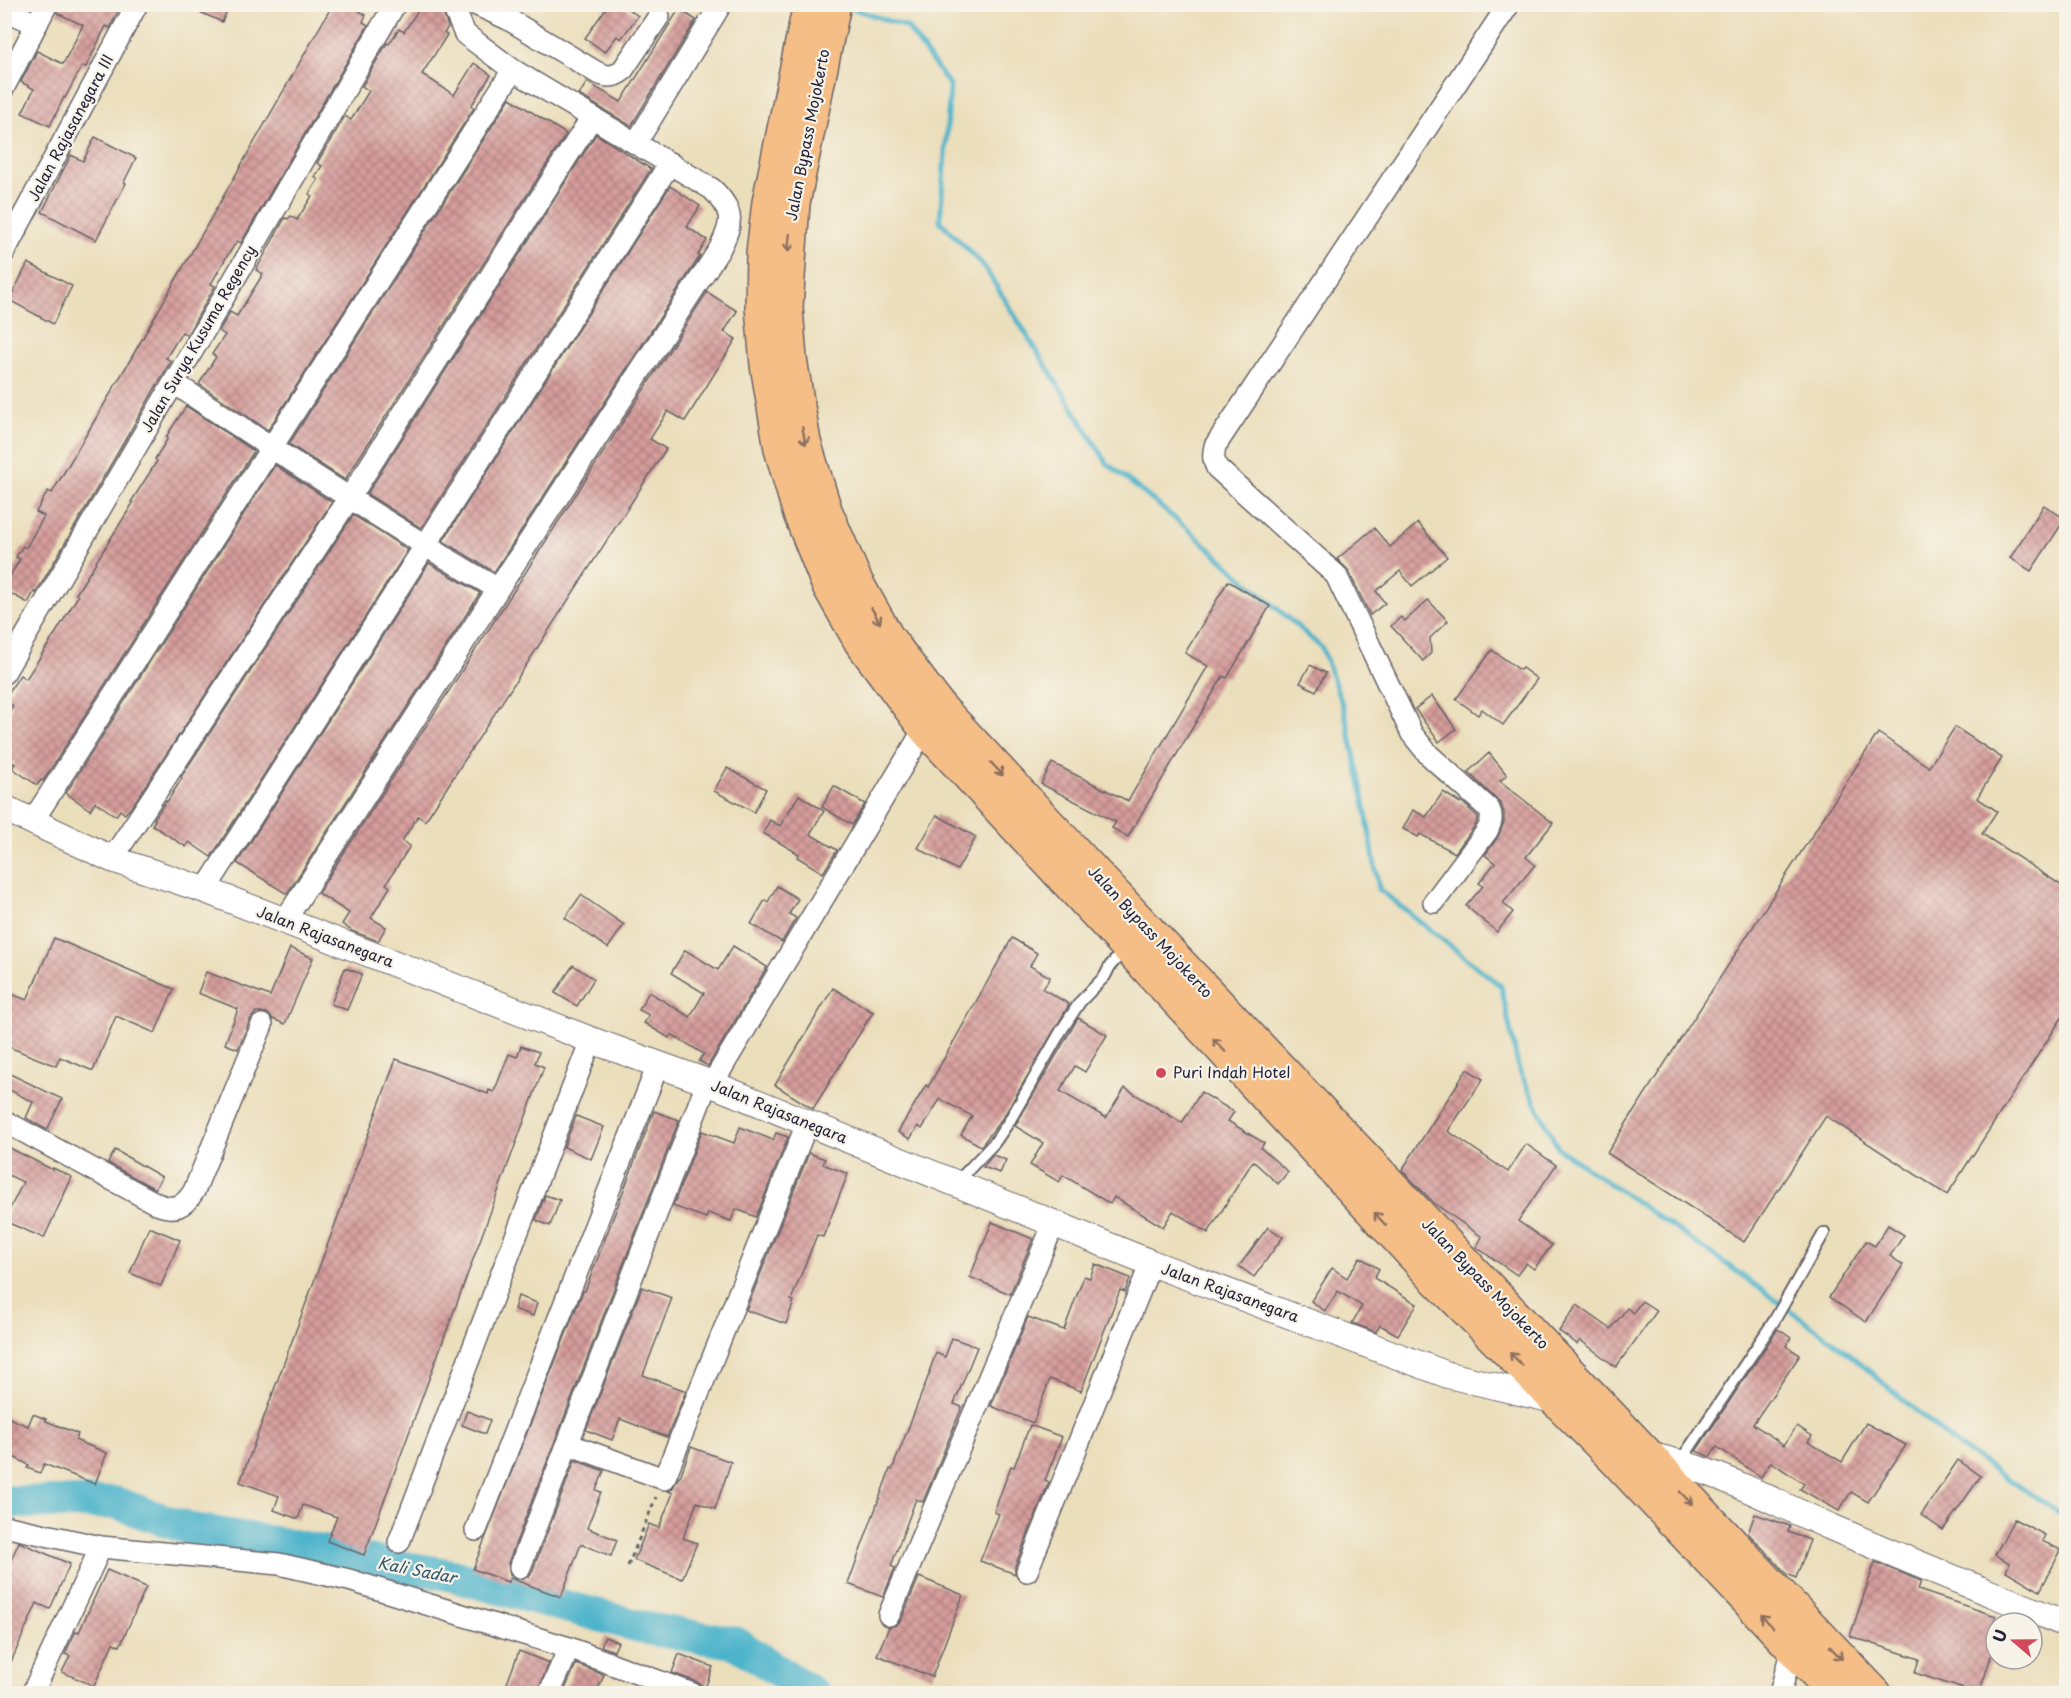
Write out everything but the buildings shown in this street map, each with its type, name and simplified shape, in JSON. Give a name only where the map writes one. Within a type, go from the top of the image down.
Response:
[{"type":"highway","name":"Jalan Bypass Mojokerto","points":[[834,4],[813,25],[769,202],[763,253],[762,307],[768,376],[782,449],[799,511],[828,584],[861,642],[925,728],[1430,1273],[1612,1456],[1836,1694]]},
{"type":"highway","name":"Jalan Bypass Mojokerto","points":[[813,25],[793,202],[786,308],[790,359],[804,442],[825,510],[855,580],[887,637],[940,708],[1143,925],[1875,1694]]},
{"type":"street","points":[[4,87],[47,4]]},
{"type":"street","name":"Jalan Rajasanegara III","points":[[4,252],[137,4]]},
{"type":"street","name":"Jalan Surya Kusuma Regency","points":[[4,673],[394,4]]},
{"type":"street","points":[[284,922],[719,249],[730,221],[729,208],[712,189],[513,70],[465,34],[452,4]]},
{"type":"street","points":[[475,4],[508,19],[596,72],[609,76],[616,76],[622,72],[659,16]]},
{"type":"street","points":[[636,143],[721,4]]},
{"type":"street","points":[[1434,902],[1487,831],[1492,814],[1429,755],[1412,734],[1336,575],[1217,468],[1213,461],[1213,454],[1215,446],[1509,4]]},
{"type":"street","points":[[4,9],[37,24]]},
{"type":"street","points":[[32,822],[513,70]]},
{"type":"street","points":[[112,859],[350,497],[592,117]]},
{"type":"street","points":[[205,890],[670,163]]},
{"type":"street","points":[[174,383],[424,546],[498,589]]},
{"type":"street","points":[[520,1567],[709,1084],[925,728]]},
{"type":"street","name":"Jalan Rajasanegara","points":[[4,808],[112,859],[205,890],[709,1084],[1151,1263],[1448,1375],[1558,1401],[1598,1404]]},
{"type":"street","points":[[4,1121],[156,1204],[167,1208],[178,1208],[187,1202],[194,1191],[262,1025]]},
{"type":"street","points":[[399,1542],[591,1040]]},
{"type":"street","points":[[476,1530],[658,1065]]},
{"type":"street","points":[[568,1444],[664,1479],[807,1124]]},
{"type":"street","points":[[890,1615],[1054,1223]]},
{"type":"street","points":[[1027,1571],[1151,1263]]},
{"type":"street","points":[[1612,1456],[1646,1455],[1680,1463],[1723,1478],[1830,1527],[2067,1624]]},
{"type":"street","points":[[4,1526],[101,1547],[279,1564],[349,1580],[569,1648],[693,1694]]},
{"type":"street","points":[[32,1694],[101,1547]]},
{"type":"street","points":[[549,1694],[569,1648]]},
{"type":"street","points":[[1780,1694],[1792,1648]]},
{"type":"lane","points":[[955,1184],[995,1142],[1074,1012],[1127,946]]},
{"type":"lane","points":[[1680,1463],[1774,1321],[1824,1233]]},
{"type":"path","points":[[628,1566],[664,1479]]},
{"type":"waterway","points":[[845,6],[907,27],[950,86],[940,221],[983,265],[1107,463],[1184,526],[1322,648],[1344,709],[1363,795],[1379,889],[1501,986],[1519,1070],[1558,1148],[1725,1263],[1842,1348],[1958,1446],[2066,1517]]},
{"type":"waterway","name":"Kali Sadar","points":[[4,1502],[116,1503],[189,1529],[446,1574],[649,1629],[736,1643],[814,1694]]},
{"type":"place","name":"Puri Indah Hotel","points":[[1161,1073]]}]
